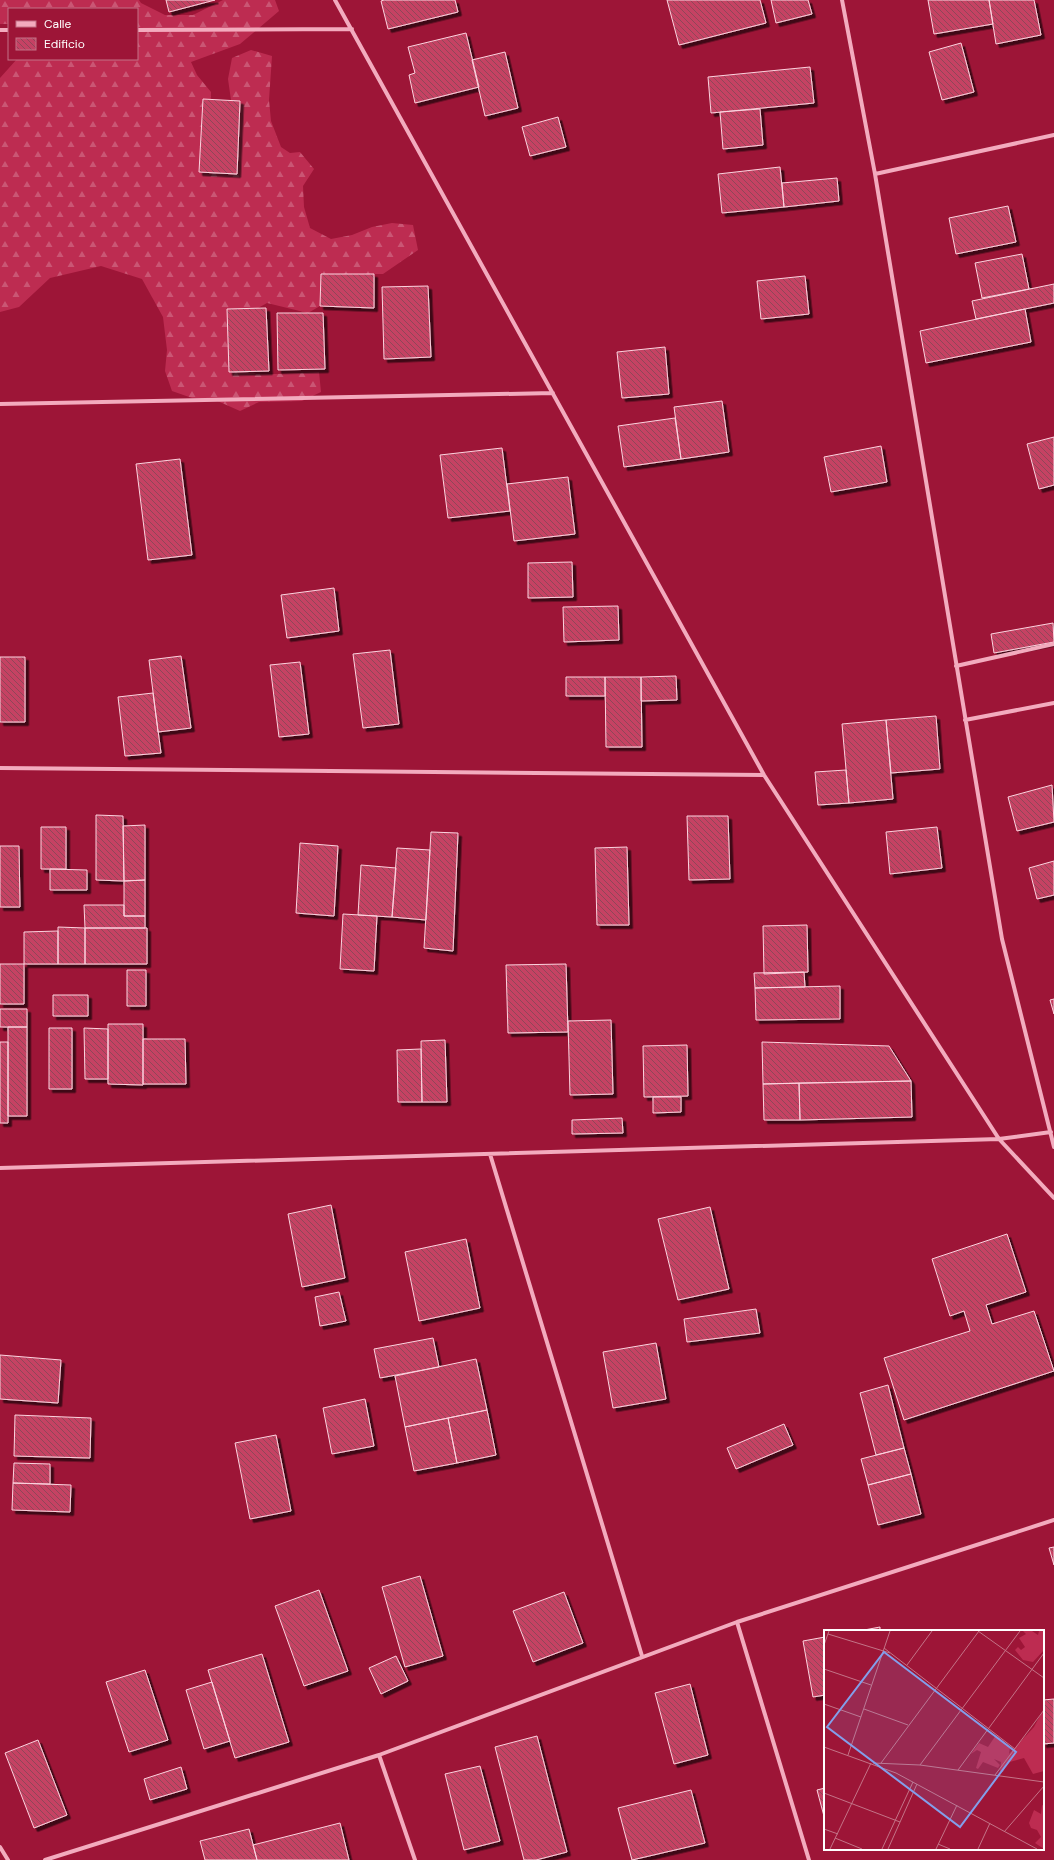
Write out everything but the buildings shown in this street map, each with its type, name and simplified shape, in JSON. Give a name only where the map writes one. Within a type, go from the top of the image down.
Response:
[{"type":"street","points":[[335,0],[764,775],[999,1139],[1054,1198]]},
{"type":"street","points":[[842,0],[875,174],[1002,938],[1054,1147]]},
{"type":"street","points":[[138,30],[352,29]]},
{"type":"street","points":[[875,174],[1054,136]]},
{"type":"street","points":[[0,404],[553,393]]},
{"type":"street","points":[[956,666],[1054,644]]},
{"type":"street","points":[[965,720],[1054,703]]},
{"type":"street","points":[[0,768],[764,775]]},
{"type":"street","points":[[0,1168],[999,1139],[1051,1132]]},
{"type":"street","points":[[490,1154],[642,1656]]},
{"type":"street","points":[[45,1860],[379,1755],[736,1622],[1054,1520]]},
{"type":"street","points":[[736,1622],[809,1860]]},
{"type":"street","points":[[379,1755],[415,1860]]},
{"type":"street","points":[[0,1847],[8,1860]]},
{"type":"green space","points":[[0,0],[139,0],[141,3],[165,15],[193,15],[223,0],[275,0],[279,11],[240,44],[191,62],[197,75],[211,92],[209,154],[234,121],[228,79],[232,58],[251,50],[272,56],[269,100],[271,121],[281,147],[290,153],[300,152],[314,169],[303,186],[304,207],[310,228],[331,239],[352,235],[372,227],[392,223],[413,225],[418,250],[383,274],[346,274],[327,283],[320,306],[308,313],[267,303],[235,321],[238,362],[256,374],[319,372],[321,392],[302,401],[259,402],[240,411],[213,399],[192,398],[172,391],[165,371],[167,350],[163,317],[142,279],[101,266],[50,278],[19,307],[0,312],[0,78],[16,60],[138,60],[138,8],[8,8],[8,24],[0,24]]}]
